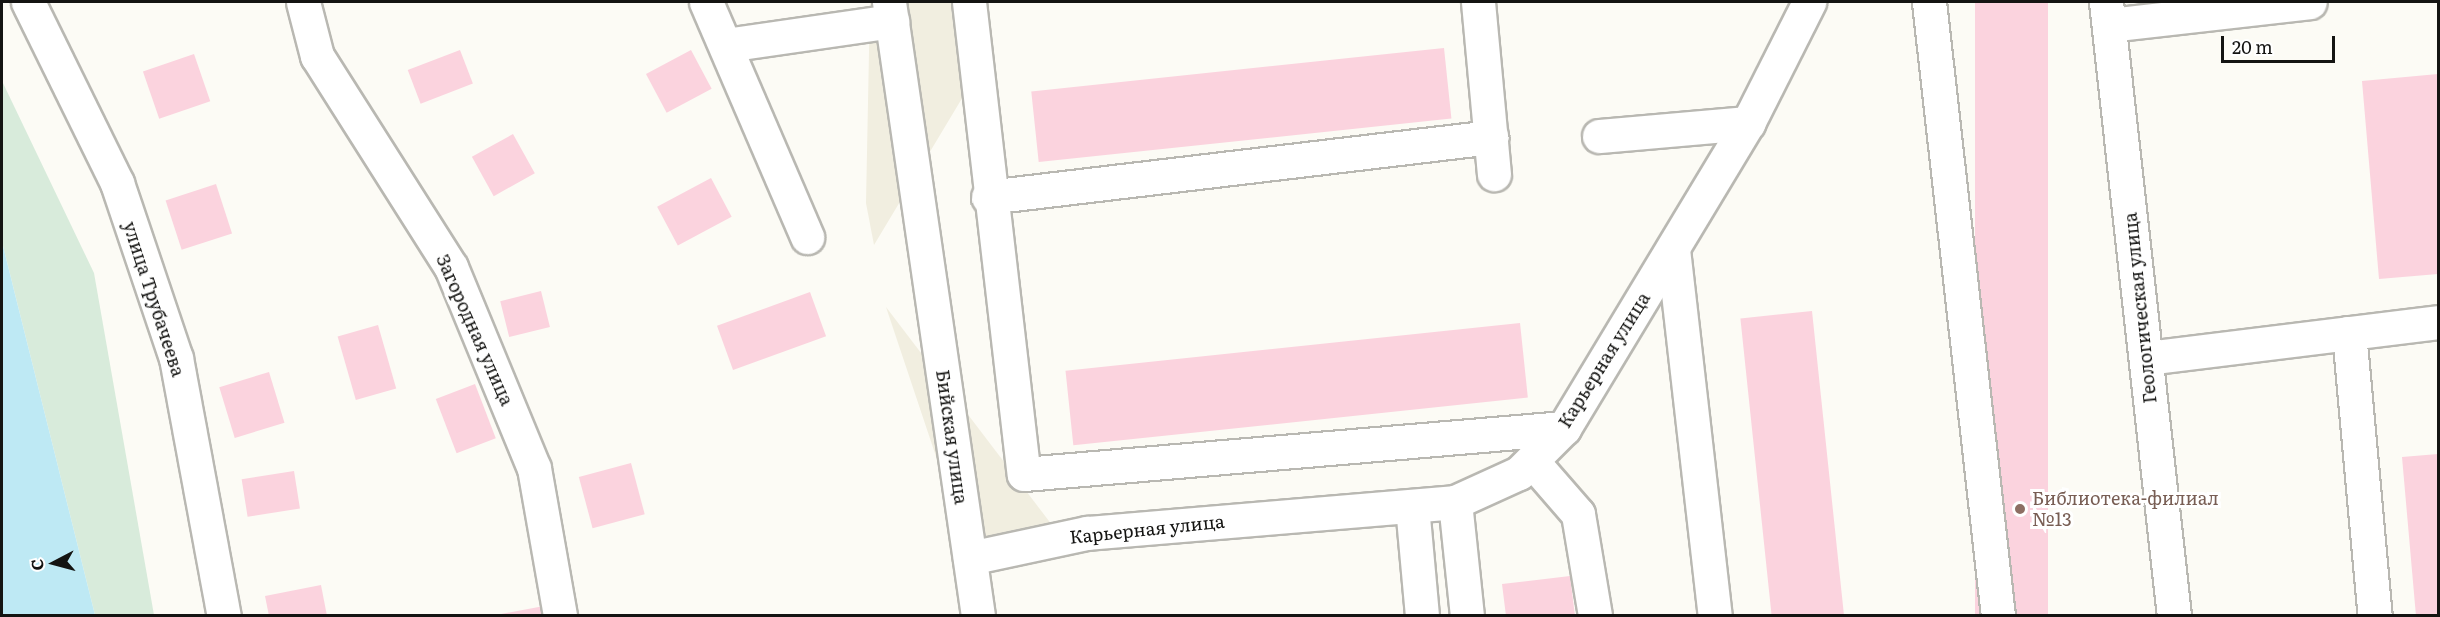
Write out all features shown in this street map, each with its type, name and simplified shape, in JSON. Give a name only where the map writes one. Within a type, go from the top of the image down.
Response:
[{"type":"street","name":"улица Трубачеева","points":[[28,2],[117,183],[176,358],[224,615]]},
{"type":"street","name":"Загородная улица","points":[[303,2],[317,56],[451,267],[534,468],[560,615]]},
{"type":"street","points":[[706,2],[807,237]]},
{"type":"street","points":[[969,2],[988,197],[1024,474],[1564,428]]},
{"type":"street","points":[[1478,2],[1494,174]]},
{"type":"street","name":"Карьерная улица","points":[[970,558],[1087,533],[1455,502],[1519,473],[1564,428],[1748,123],[1809,2]]},
{"type":"street","points":[[1929,2],[1998,615]]},
{"type":"street","points":[[2107,13],[2310,2]]},
{"type":"street","points":[[726,45],[891,11]]},
{"type":"street","name":"Бийская улица","points":[[891,11],[978,615]]},
{"type":"street","name":"Геологическая улица","points":[[2107,13],[2174,615]]},
{"type":"street","points":[[1599,136],[1748,123]]},
{"type":"street","points":[[988,197],[1491,137]]},
{"type":"street","points":[[1673,249],[1715,615]]},
{"type":"street","points":[[2146,358],[2439,322]]},
{"type":"street","points":[[2349,333],[2375,615]]},
{"type":"street","points":[[1532,461],[1578,514],[1595,615]]},
{"type":"street","points":[[1455,502],[1467,615]]},
{"type":"street","points":[[1412,506],[1422,615]]},
{"type":"shaded area","points":[[870,2],[958,2],[967,90],[874,245],[866,203]]},
{"type":"shaded area","points":[[886,307],[1052,525],[970,558]]},
{"type":"green space","points":[[2,81],[94,273],[154,615],[95,615],[2,242]]},
{"type":"water","points":[[2,242],[95,615],[2,615]]},
{"type":"building","points":[[1975,2],[2048,2],[2048,616],[1975,616]]},
{"type":"building","points":[[1444,48],[1451,119],[1039,162],[1031,91]]},
{"type":"building","points":[[460,50],[473,84],[421,104],[408,70]]},
{"type":"building","points":[[691,50],[712,89],[667,113],[646,74]]},
{"type":"building","points":[[194,54],[210,101],[159,119],[143,72]]},
{"type":"building","points":[[2438,74],[2438,274],[2379,279],[2362,81]]},
{"type":"building","points":[[513,134],[535,173],[494,196],[472,157]]},
{"type":"building","points":[[711,178],[732,217],[678,245],[657,207]]},
{"type":"building","points":[[216,184],[232,233],[182,250],[166,200]]},
{"type":"building","points":[[541,291],[550,327],[509,337],[500,301]]},
{"type":"building","points":[[810,292],[826,336],[733,370],[717,326]]},
{"type":"building","points":[[1812,311],[1844,616],[1772,616],[1740,319]]},
{"type":"building","points":[[1520,323],[1528,398],[1073,445],[1066,371]]},
{"type":"building","points":[[378,325],[396,388],[356,400],[338,337]]},
{"type":"building","points":[[269,372],[284,423],[235,438],[219,387]]},
{"type":"building","points":[[475,384],[496,438],[457,453],[436,399]]},
{"type":"building","points":[[2438,454],[2438,616],[2416,616],[2402,457]]},
{"type":"building","points":[[631,463],[645,514],[593,528],[579,477]]},
{"type":"building","points":[[294,471],[300,509],[248,517],[242,479]]},
{"type":"building","points":[[1570,576],[1575,616],[1506,616],[1502,584]]},
{"type":"building","points":[[321,585],[327,616],[269,616],[265,596]]},
{"type":"building","points":[[544,606],[546,616],[501,616],[501,614]]},
{"type":"place","name":"Библиотека-филиал №13","points":[[2020,509]]}]
